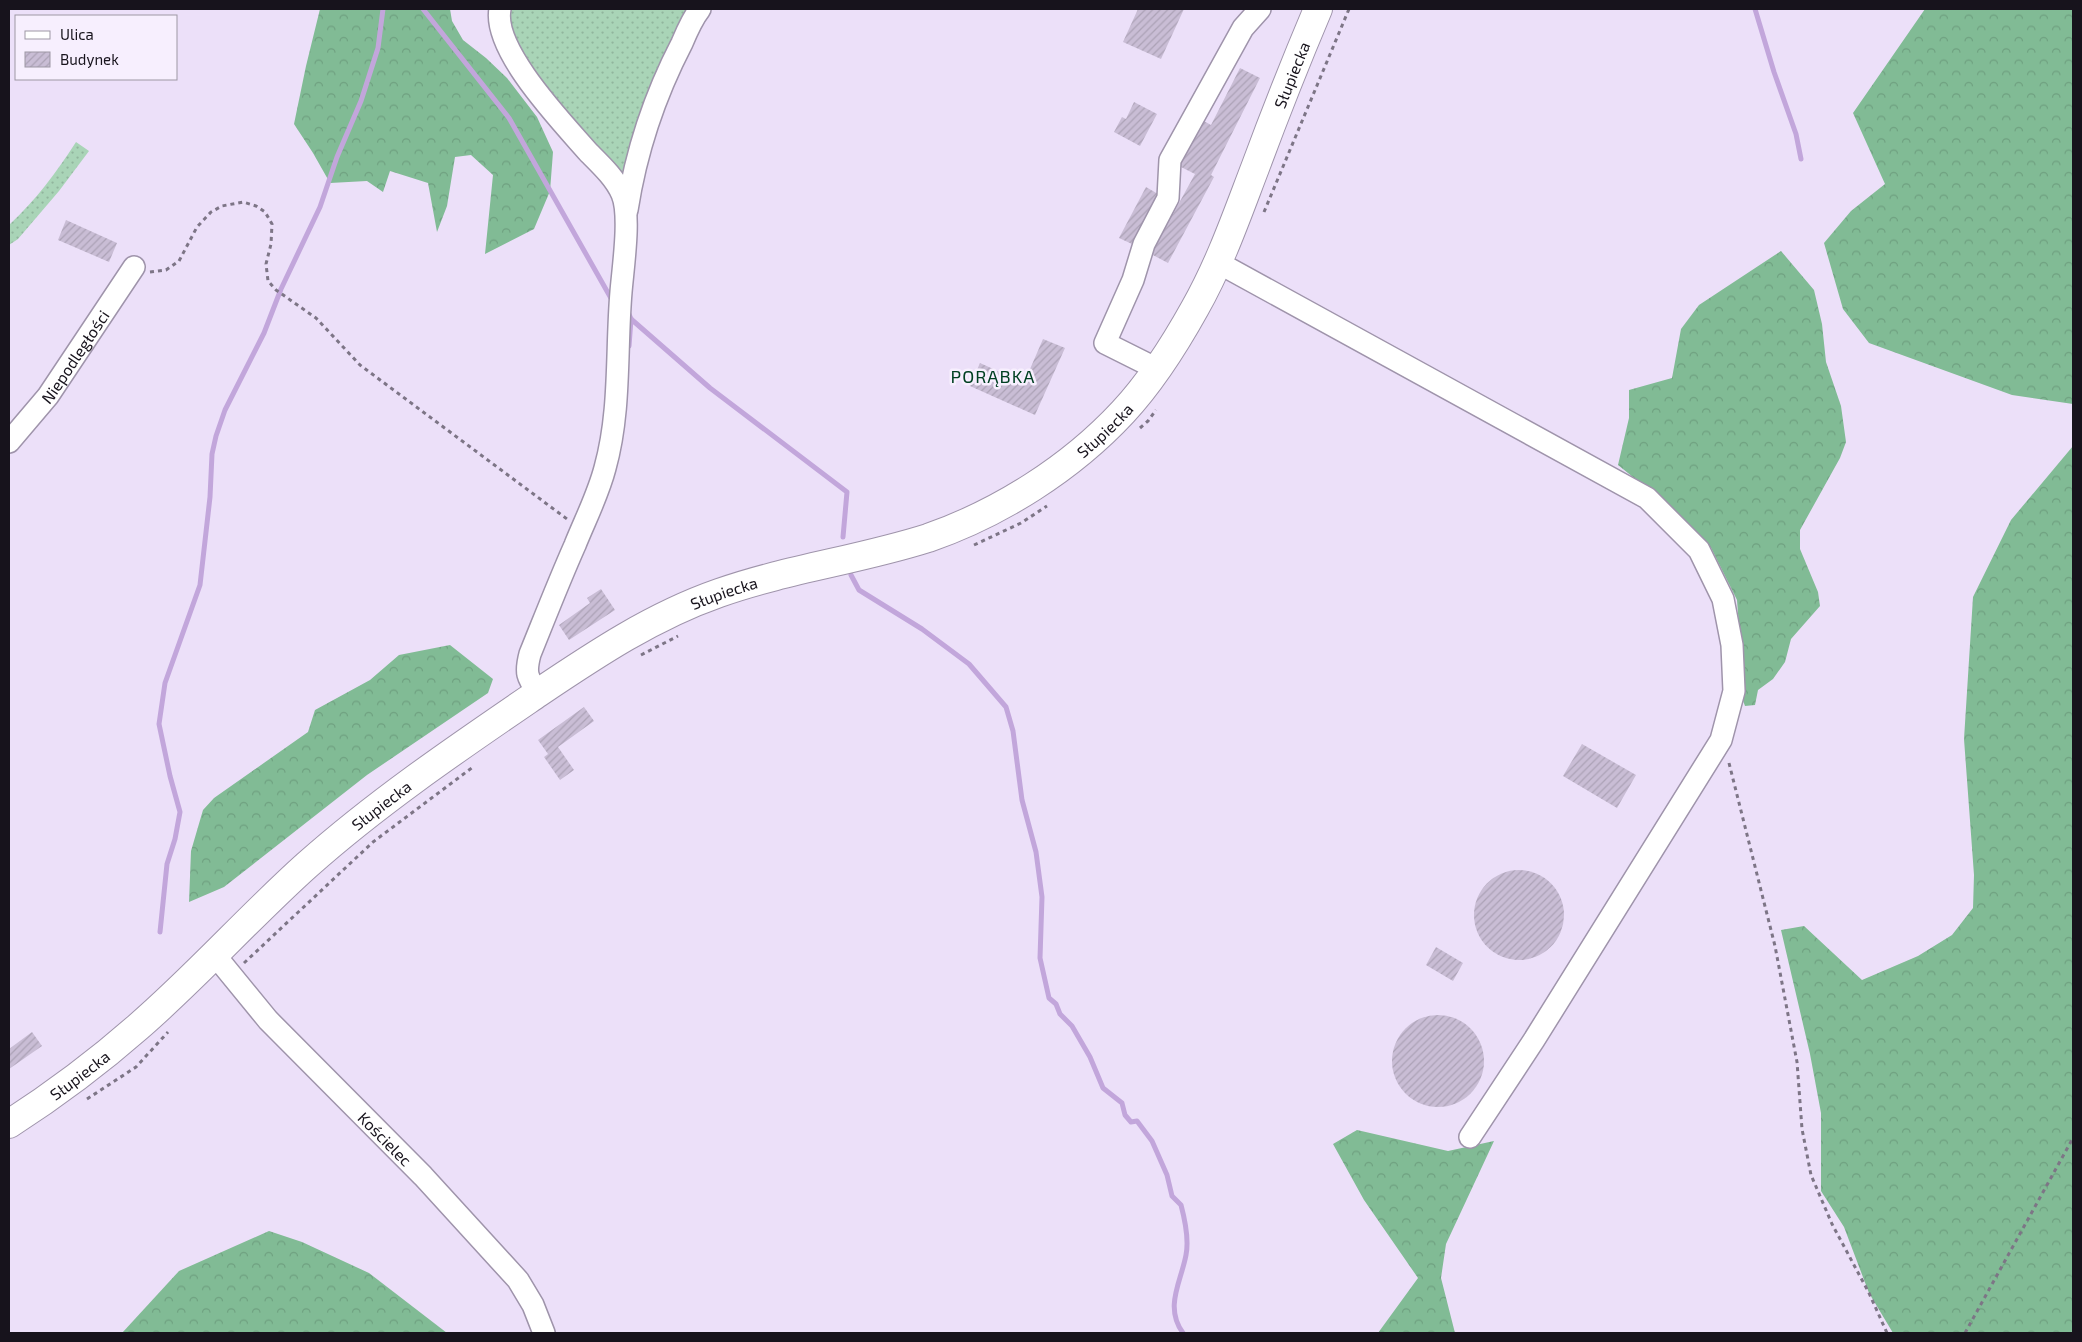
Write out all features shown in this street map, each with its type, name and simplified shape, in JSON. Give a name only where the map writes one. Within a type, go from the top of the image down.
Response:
[{"type":"main road","name":"Słupiecka","points":[[9,1124],[96,1063],[142,1024],[222,964],[305,867],[351,827],[538,693],[608,646],[678,608],[722,592],[898,547],[932,536],[1021,494],[1087,446],[1125,411],[1157,369],[1196,306],[1228,238],[1289,78],[1318,9]]},
{"type":"street","points":[[500,9],[501,30],[507,48],[541,96],[610,175],[622,195],[626,215]]},
{"type":"street","points":[[538,693],[528,679],[527,667],[530,654],[605,468],[612,434],[617,398],[620,306],[626,215],[637,159],[658,95],[677,51],[700,9]]},
{"type":"street","points":[[1157,369],[1105,344],[1133,280],[1144,244],[1168,198],[1170,160],[1243,28],[1260,9]]},
{"type":"street","points":[[1217,262],[1647,498],[1699,550],[1723,599],[1732,646],[1734,691],[1721,740],[1534,1040],[1470,1138]]},
{"type":"street","name":"Niepodległości","points":[[9,442],[48,396],[134,267]]},
{"type":"street","name":"Kościelec","points":[[222,964],[268,1020],[423,1176],[518,1280],[533,1305],[544,1333]]},
{"type":"path","points":[[1261,218],[1349,9]]},
{"type":"path","points":[[134,267],[151,272],[166,270],[179,261],[197,227],[211,212],[222,206],[243,202],[256,206],[266,212],[272,224],[271,244],[266,264],[268,281],[276,290],[316,318],[360,365],[581,530]]},
{"type":"path","points":[[1134,433],[1148,421],[1158,407]]},
{"type":"path","points":[[966,548],[1020,523],[1053,501]]},
{"type":"path","points":[[636,657],[683,633]]},
{"type":"path","points":[[1721,740],[1733,774],[1775,946],[1798,1062],[1802,1129],[1811,1175],[1832,1224],[1869,1292],[1887,1333]]},
{"type":"path","points":[[222,964],[373,842],[479,762]]},
{"type":"path","points":[[83,1101],[136,1067],[171,1028]]},
{"type":"path","points":[[1965,1333],[2073,1138]]},
{"type":"green space","points":[[320,9],[450,9],[452,21],[463,40],[507,78],[537,117],[553,152],[550,191],[534,229],[485,254],[493,175],[471,155],[455,157],[447,206],[437,232],[428,183],[390,171],[383,192],[367,181],[330,183],[294,124]]},
{"type":"green space","points":[[509,9],[690,9],[623,176],[526,66],[508,20]]},
{"type":"green space","points":[[1925,9],[2073,9],[2073,404],[2012,395],[1869,343],[1843,309],[1824,243],[1851,211],[1885,184],[1853,113]]},
{"type":"green space","points":[[76,142],[89,151],[59,191],[18,239],[9,245],[9,225],[45,186]]},
{"type":"green space","points":[[1781,251],[1814,290],[1822,324],[1826,362],[1841,406],[1846,442],[1840,458],[1800,530],[1800,549],[1818,592],[1820,606],[1791,639],[1785,662],[1773,679],[1758,690],[1755,705],[1745,706],[1739,690],[1741,654],[1737,600],[1711,548],[1649,490],[1618,465],[1629,418],[1629,390],[1672,378],[1681,329],[1699,305]]},
{"type":"green space","points":[[2073,446],[2073,1333],[1893,1333],[1869,1293],[1844,1227],[1821,1191],[1821,1113],[1810,1054],[1781,930],[1804,926],[1862,980],[1918,956],[1952,935],[1973,908],[1974,875],[1964,739],[1973,597],[2011,520]]},
{"type":"green space","points":[[450,645],[493,679],[488,693],[367,775],[224,887],[189,902],[191,851],[203,810],[214,798],[308,732],[315,710],[370,680],[399,655]]},
{"type":"green space","points":[[1357,1130],[1448,1151],[1494,1141],[1446,1244],[1441,1278],[1455,1333],[1378,1333],[1418,1278],[1364,1200],[1333,1144]]},
{"type":"green space","points":[[269,1231],[302,1242],[369,1273],[447,1333],[122,1333],[179,1271]]},
{"type":"building","points":[[1138,9],[1184,9],[1161,59],[1123,42]]},
{"type":"building","points":[[1240,68],[1260,78],[1211,175],[1214,177],[1168,263],[1151,254],[1162,234],[1158,232],[1169,212],[1173,214],[1195,174],[1179,166],[1202,120],[1211,125]]},
{"type":"building","points":[[1134,102],[1157,114],[1140,146],[1114,132],[1122,117],[1126,119]]},
{"type":"building","points":[[1146,187],[1158,194],[1132,244],[1119,238]]},
{"type":"building","points":[[66,220],[117,243],[109,262],[58,240]]},
{"type":"building","points":[[1043,339],[1065,348],[1035,415],[970,386],[980,363],[1024,383]]},
{"type":"building","points":[[601,589],[615,610],[569,640],[559,625],[590,603],[587,598]]},
{"type":"building","points":[[584,707],[594,721],[558,747],[574,770],[560,780],[544,757],[548,754],[538,740]]},
{"type":"building","points":[[1582,744],[1636,775],[1617,808],[1563,776]]},
{"type":"building","points":[[1519,870],[1536,873],[1551,883],[1561,898],[1564,915],[1561,932],[1551,947],[1536,957],[1519,960],[1502,957],[1487,947],[1477,932],[1474,915],[1477,898],[1487,883],[1502,873]]},
{"type":"building","points":[[1436,947],[1463,963],[1453,981],[1426,965]]},
{"type":"building","points":[[1438,1015],[1456,1018],[1471,1028],[1481,1043],[1484,1061],[1481,1079],[1471,1094],[1456,1104],[1438,1107],[1420,1104],[1405,1094],[1395,1079],[1392,1061],[1395,1043],[1405,1028],[1420,1018]]},
{"type":"building","points":[[32,1032],[42,1046],[9,1069],[9,1049]]},
{"type":"waterway","points":[[160,932],[167,864],[175,839],[180,812],[159,724],[165,683],[200,585],[210,497],[212,454],[216,436],[225,410],[264,333],[281,289],[320,207],[337,157],[361,101],[378,48],[383,9]]},
{"type":"waterway","points":[[423,9],[509,118],[612,300]]},
{"type":"waterway","points":[[1755,9],[1774,72],[1796,134],[1801,159]]},
{"type":"waterway","points":[[628,312],[631,319],[710,388],[847,492],[843,537]]},
{"type":"waterway","points":[[629,346],[631,319]]},
{"type":"waterway","points":[[851,575],[859,590],[922,629],[969,664],[1006,707],[1013,731],[1022,800],[1036,852],[1042,897],[1040,958],[1049,998],[1056,1004],[1060,1014],[1072,1026],[1090,1057],[1103,1088],[1122,1103],[1125,1115],[1131,1122],[1137,1121],[1152,1141],[1167,1175],[1172,1196],[1181,1205],[1186,1230],[1187,1249],[1174,1304],[1177,1323],[1183,1333]]},
{"type":"district","name":"PORĄBKA","points":[[993,376]]}]
